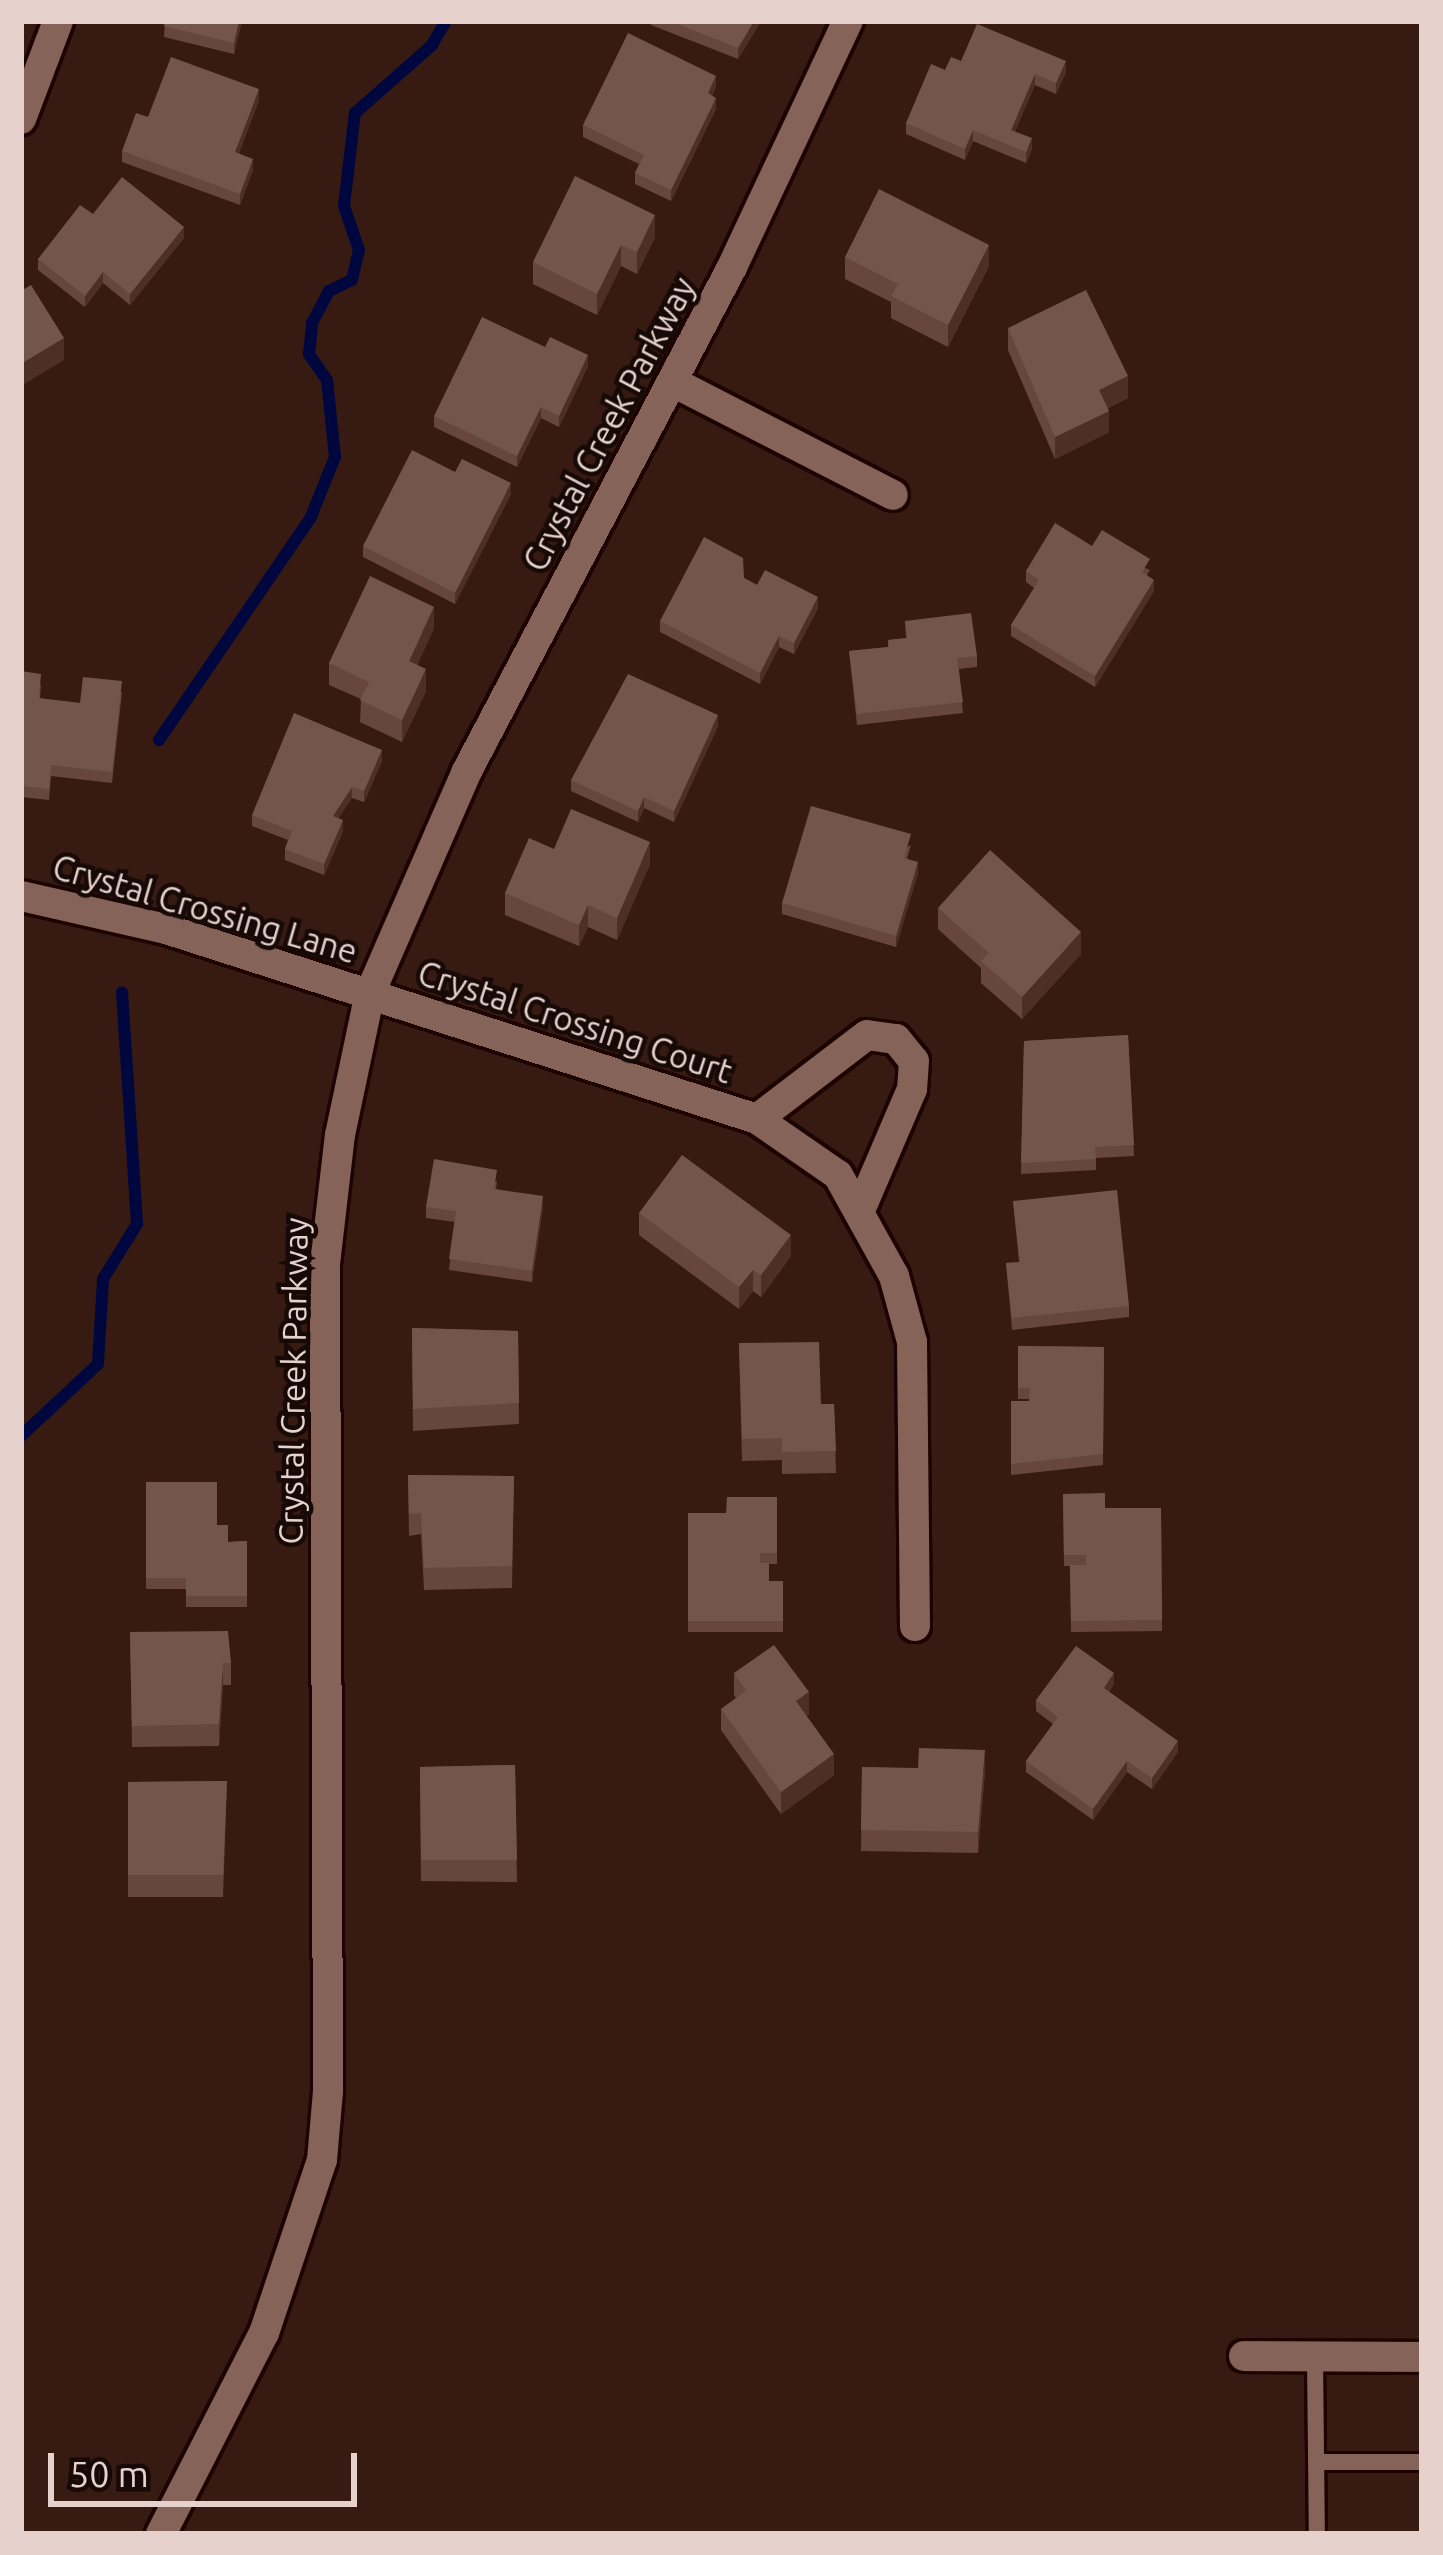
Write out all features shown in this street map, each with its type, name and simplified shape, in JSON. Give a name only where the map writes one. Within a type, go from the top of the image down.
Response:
[{"type":"street","points":[[21,119],[58,21]]},
{"type":"street","name":"Crystal Creek Parkway","points":[[161,2534],[264,2333],[322,2160],[328,2091],[325,1264],[370,993],[467,771],[673,382],[848,21]]},
{"type":"street","points":[[673,382],[893,495]]},
{"type":"street","name":"Crystal Crossing Lane","points":[[21,896],[103,911],[370,993]]},
{"type":"street","name":"Crystal Crossing Court","points":[[370,993],[757,1119],[838,1174],[861,1208],[894,1276],[913,1342],[915,1626]]},
{"type":"street","name":"Crystal Crossing Court","points":[[757,1119],[866,1035],[896,1039],[914,1061],[913,1089],[861,1208]]},
{"type":"street","points":[[1244,2356],[1422,2357]]},
{"type":"lane","points":[[1315,2356],[1317,2534]]},
{"type":"lane","points":[[1316,2462],[1422,2462]]},
{"type":"building","points":[[165,21],[239,21],[234,43],[164,26]]},
{"type":"building","points":[[670,21],[754,21],[738,48]]},
{"type":"building","points":[[977,24],[1066,61],[1056,83],[1035,74],[1011,130],[1032,138],[1026,152],[973,130],[965,149],[906,123],[931,64],[945,70],[951,57],[961,61]]},
{"type":"building","points":[[628,33],[716,76],[708,93],[716,98],[671,190],[635,173],[644,155],[583,125]]},
{"type":"building","points":[[171,57],[259,89],[235,152],[253,159],[240,194],[122,151],[136,113],[148,117]]},
{"type":"building","points":[[575,176],[655,215],[637,252],[621,245],[597,294],[533,262]]},
{"type":"building","points":[[122,177],[184,227],[130,294],[103,272],[85,296],[38,259],[80,205],[93,214]]},
{"type":"building","points":[[879,189],[989,245],[948,325],[891,296],[898,284],[845,257]]},
{"type":"building","points":[[31,285],[64,338],[21,364],[21,291]]},
{"type":"building","points":[[1086,290],[1128,376],[1099,390],[1109,411],[1055,437],[1008,328]]},
{"type":"building","points":[[482,317],[545,347],[550,337],[588,355],[559,416],[541,407],[517,456],[434,416]]},
{"type":"building","points":[[412,450],[455,472],[462,459],[511,483],[455,593],[363,546]]},
{"type":"building","points":[[1055,523],[1092,546],[1102,530],[1150,559],[1142,572],[1154,580],[1095,676],[1011,625],[1039,580],[1026,571]]},
{"type":"building","points":[[704,537],[743,558],[744,578],[757,585],[765,570],[818,597],[794,643],[779,636],[760,673],[660,621]]},
{"type":"building","points":[[370,576],[434,607],[409,661],[426,669],[402,720],[360,700],[369,682],[329,663]]},
{"type":"building","points":[[971,613],[977,656],[957,658],[963,702],[857,714],[849,651],[889,647],[888,640],[907,638],[905,621]]},
{"type":"building","points":[[21,671],[41,674],[39,698],[80,703],[83,677],[122,681],[112,772],[51,765],[49,789],[21,786]]},
{"type":"building","points":[[628,674],[718,715],[674,811],[644,797],[638,811],[571,780]]},
{"type":"building","points":[[294,713],[382,750],[364,791],[352,787],[333,816],[343,820],[324,864],[285,849],[292,831],[252,815]]},
{"type":"building","points":[[811,806],[911,834],[904,858],[918,862],[896,936],[782,903]]},
{"type":"building","points":[[571,809],[650,842],[617,918],[588,905],[579,925],[505,893],[529,838],[554,849]]},
{"type":"building","points":[[990,850],[1081,932],[1022,997],[981,961],[989,953],[938,908]]},
{"type":"building","points":[[1128,1035],[1134,1145],[1095,1147],[1096,1159],[1021,1163],[1024,1041]]},
{"type":"building","points":[[682,1155],[791,1235],[761,1275],[753,1270],[739,1287],[639,1213]]},
{"type":"building","points":[[434,1159],[497,1170],[494,1189],[543,1196],[532,1271],[449,1259],[456,1211],[426,1207]]},
{"type":"building","points":[[1117,1190],[1129,1306],[1012,1318],[1006,1263],[1020,1262],[1013,1201]]},
{"type":"building","points":[[412,1328],[518,1331],[519,1403],[413,1409]]},
{"type":"building","points":[[819,1342],[821,1404],[834,1404],[836,1451],[782,1452],[782,1438],[742,1439],[739,1343]]},
{"type":"building","points":[[1018,1346],[1104,1347],[1103,1454],[1011,1464],[1011,1401],[1029,1401],[1030,1388],[1018,1388]]},
{"type":"building","points":[[408,1475],[514,1476],[512,1566],[424,1568],[421,1513],[409,1514]]},
{"type":"building","points":[[146,1482],[217,1482],[217,1525],[228,1525],[228,1542],[247,1541],[247,1596],[186,1596],[186,1578],[146,1578]]},
{"type":"building","points":[[1105,1493],[1105,1508],[1161,1508],[1162,1620],[1071,1621],[1070,1565],[1086,1565],[1086,1555],[1064,1555],[1063,1494]]},
{"type":"building","points":[[727,1497],[777,1497],[777,1553],[760,1553],[760,1563],[769,1563],[769,1581],[783,1581],[783,1621],[688,1621],[688,1513],[726,1513]]},
{"type":"building","points":[[228,1631],[231,1663],[223,1663],[219,1724],[132,1726],[130,1632]]},
{"type":"building","points":[[774,1645],[809,1692],[796,1701],[834,1754],[781,1792],[721,1709],[746,1691],[734,1673]]},
{"type":"building","points":[[1076,1646],[1114,1673],[1104,1688],[1178,1741],[1152,1778],[1127,1761],[1093,1809],[1026,1761],[1058,1717],[1036,1700]]},
{"type":"building","points":[[919,1748],[985,1750],[978,1832],[861,1830],[862,1767],[918,1768]]},
{"type":"building","points":[[515,1765],[517,1860],[421,1860],[420,1767]]},
{"type":"building","points":[[227,1781],[223,1875],[128,1875],[128,1782]]},
{"type":"waterway","points":[[159,740],[310,519],[335,457],[327,380],[309,354],[312,323],[329,291],[352,280],[359,250],[344,206],[355,113],[432,45],[446,21]]},
{"type":"waterway","points":[[21,1436],[98,1364],[103,1279],[137,1224],[122,992]]}]
